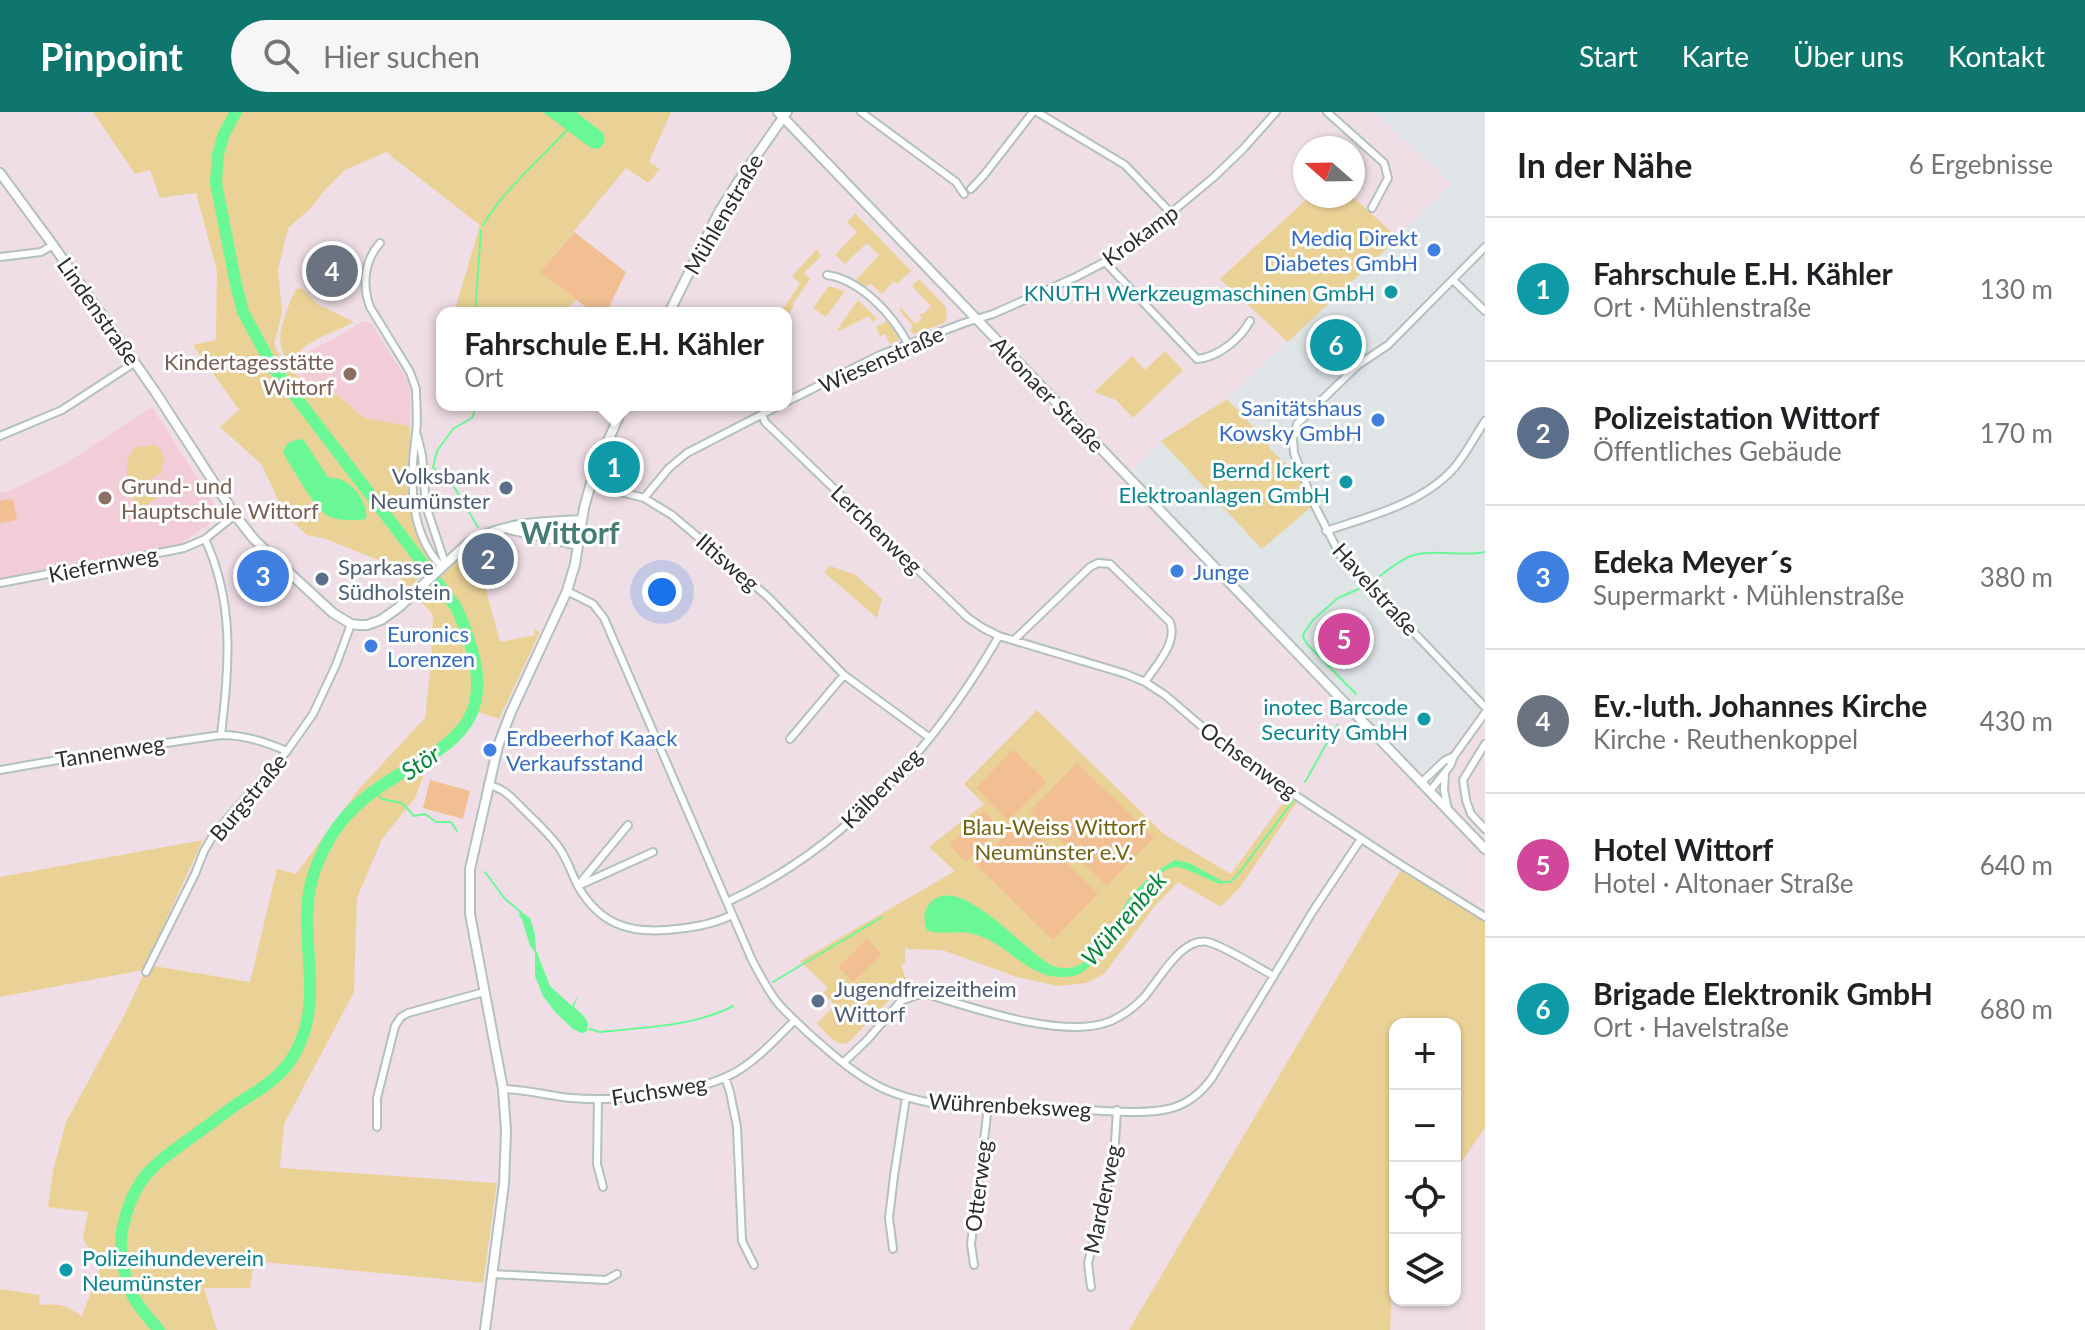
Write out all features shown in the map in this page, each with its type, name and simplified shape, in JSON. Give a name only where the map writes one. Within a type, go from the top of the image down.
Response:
[{"type":"street","points":[[861,112],[956,182],[964,194]]},
{"type":"street","points":[[971,189],[1035,112],[1125,165],[1171,213]]},
{"type":"street","name":"Krokamp","points":[[976,319],[1058,285],[1127,248],[1229,164],[1276,112]]},
{"type":"street","points":[[1327,112],[1384,163],[1388,178],[1372,208]]},
{"type":"street","name":"Mühlenstraße","points":[[672,307],[719,212],[782,114]]},
{"type":"street","name":"Altonaer Straße","points":[[782,114],[1485,849]]},
{"type":"street","name":"Lindenstraße","points":[[0,173],[53,245],[235,515]]},
{"type":"street","points":[[380,243],[370,258],[366,273],[366,297],[410,372],[416,389],[413,496],[416,518],[427,547],[442,566]]},
{"type":"street","points":[[0,257],[41,252],[53,245]]},
{"type":"street","name":"Havelstraße","points":[[1485,247],[1388,345],[1358,365],[1297,424],[1293,439],[1294,453],[1313,502],[1340,555],[1485,710]]},
{"type":"street","points":[[1105,262],[1197,359],[1211,356],[1232,343],[1250,321]]},
{"type":"street","points":[[827,275],[843,278],[872,299],[890,317],[908,344]]},
{"type":"street","points":[[1453,280],[1485,311]]},
{"type":"street","name":"Wiesenstraße","points":[[792,399],[908,344],[976,319]]},
{"type":"street","points":[[0,436],[70,405],[134,363]]},
{"type":"street","points":[[485,1330],[506,1157],[503,1089],[470,919],[472,856],[498,746],[567,591],[590,484],[621,411]]},
{"type":"street","points":[[644,498],[669,468],[687,453],[768,411]]},
{"type":"street","name":"Lerchenweg","points":[[762,414],[765,422],[968,618],[999,636]]},
{"type":"street","points":[[1326,531],[1399,505],[1435,485],[1454,468],[1485,421]]},
{"type":"street","points":[[416,432],[422,455],[426,506],[442,566]]},
{"type":"street","name":"Iltisweg","points":[[590,484],[644,498],[672,515],[758,588],[844,675],[930,738]]},
{"type":"street","points":[[221,735],[229,653],[228,628],[219,574],[205,539],[235,515],[253,538],[324,606],[351,624],[367,625],[398,608],[468,543],[482,534],[529,523],[582,520]]},
{"type":"street","points":[[504,527],[578,545]]},
{"type":"street","name":"Kiefernweg","points":[[0,583],[184,548],[205,539]]},
{"type":"street","points":[[1014,640],[1090,567],[1098,563],[1110,564],[1173,628],[1172,640],[1145,682]]},
{"type":"street","name":"Wührenbeksweg","points":[[567,591],[593,604],[604,618],[732,915],[767,988],[779,1005],[843,1063],[874,1084],[906,1097],[944,1105],[1117,1110],[1167,1109],[1185,1103],[1201,1092],[1223,1061],[1313,911],[1361,839]]},
{"type":"street","name":"Burgstraße","points":[[146,972],[214,834],[287,751],[313,714],[325,692],[351,624]]},
{"type":"street","name":"Ochsenweg","points":[[999,636],[1145,682],[1165,695],[1223,745],[1361,839],[1485,917]]},
{"type":"street","name":"Kälberweg","points":[[727,902],[822,844],[872,801],[930,738],[999,636]]},
{"type":"street","points":[[790,739],[844,675]]},
{"type":"street","points":[[1430,791],[1445,774],[1485,710]]},
{"type":"street","name":"Tannenweg","points":[[0,770],[221,735],[262,741],[287,751]]},
{"type":"street","points":[[1485,744],[1463,780],[1471,814],[1485,829]]},
{"type":"street","points":[[1422,782],[1444,761],[1454,756]]},
{"type":"street","points":[[1445,774],[1444,790],[1449,810]]},
{"type":"street","points":[[488,785],[502,789],[553,839],[578,886],[599,914],[614,923],[649,930],[691,927],[732,915]]},
{"type":"street","points":[[578,886],[628,825]]},
{"type":"street","points":[[578,886],[653,852]]},
{"type":"street","points":[[843,1063],[901,1001],[917,995],[930,995],[1050,1026],[1072,1028],[1109,1022],[1132,1009],[1182,950],[1197,942],[1210,942],[1274,976]]},
{"type":"street","points":[[377,1127],[377,1098],[399,1020],[408,1013],[484,992]]},
{"type":"street","name":"Fuchsweg","points":[[503,1089],[598,1099],[652,1095],[703,1085],[725,1077],[754,1059],[795,1020]]},
{"type":"street","points":[[725,1077],[737,1127],[742,1241],[754,1265]]},
{"type":"street","points":[[893,1249],[889,1218],[906,1097]]},
{"type":"street","points":[[598,1099],[597,1164],[603,1187]]},
{"type":"street","name":"Otterweg","points":[[974,1265],[971,1244],[988,1107]]},
{"type":"street","name":"Marderweg","points":[[1091,1287],[1088,1263],[1114,1159],[1117,1110]]},
{"type":"street","points":[[492,1274],[606,1280],[617,1274]]},
{"type":"shaded area","points":[[1375,112],[1485,112],[1485,702],[1441,760],[1431,769],[1424,770],[1413,765],[1130,472],[1161,441],[1227,399],[1452,184]]},
{"type":"shaded area","points":[[574,232],[626,272],[609,307],[586,307],[540,272]]},
{"type":"shaded area","name":"Kindertagesstätte Wittorf","points":[[363,321],[371,323],[407,380],[410,426],[365,418],[321,385],[297,376],[297,363],[305,353]]},
{"type":"shaded area","name":"Grund- und Hauptschule Wittorf","points":[[152,407],[214,504],[216,513],[212,522],[182,543],[169,547],[0,581],[0,492],[9,491],[63,465]]},
{"type":"shaded area","points":[[13,499],[17,520],[0,523],[0,501]]},
{"type":"shaded area","points":[[1013,749],[1047,782],[1008,821],[976,788]]},
{"type":"shaded area","points":[[1077,763],[1154,837],[1107,886],[1030,811]]},
{"type":"shaded area","points":[[430,780],[470,791],[463,819],[423,808]]},
{"type":"shaded area","points":[[983,811],[1000,827],[966,862],[949,845]]},
{"type":"shaded area","points":[[1021,819],[1098,894],[1053,940],[976,865]]},
{"type":"shaded area","points":[[867,939],[882,954],[853,982],[838,967]]},
{"type":"green space","points":[[93,112],[671,112],[649,162],[660,169],[648,183],[626,168],[541,271],[577,300],[568,307],[456,307],[480,225],[386,152],[345,170],[288,228],[278,270],[282,313],[274,344],[286,366],[298,376],[335,394],[365,418],[410,426],[410,496],[417,529],[434,563],[409,588],[388,564],[326,539],[307,535],[284,513],[262,465],[220,427],[239,410],[193,345],[216,340],[217,271],[196,193],[160,198],[150,170],[135,174]]},
{"type":"green space","points":[[1297,208],[1365,208],[1398,238],[1288,342],[1220,279]]},
{"type":"green space","points":[[855,213],[911,271],[897,284],[894,281],[882,294],[870,283],[866,287],[856,280],[879,255],[867,243],[845,264],[835,255],[857,232],[847,222]]},
{"type":"green space","points":[[817,249],[821,256],[804,273],[810,279],[792,309],[784,307],[800,284],[792,276]]},
{"type":"green space","points":[[919,279],[946,307],[947,318],[944,323],[914,334],[910,330],[913,326],[899,310],[901,308],[916,324],[922,318],[919,314],[931,306],[912,286]]},
{"type":"green space","points":[[829,286],[845,291],[826,317],[813,308]]},
{"type":"green space","points":[[302,288],[317,304],[354,322],[307,345],[291,367],[283,353],[280,335],[293,294],[296,289]]},
{"type":"green space","points":[[858,300],[877,319],[872,322],[869,316],[837,330]]},
{"type":"green space","points":[[887,321],[899,336],[898,341],[890,344],[885,334],[880,336],[876,327]]},
{"type":"green space","points":[[1165,351],[1183,370],[1133,418],[1116,400],[1094,392],[1132,356],[1145,370]]},
{"type":"green space","points":[[1227,399],[1267,441],[1270,449],[1298,475],[1310,508],[1262,549],[1161,441]]},
{"type":"green space","points":[[154,445],[160,448],[165,459],[161,468],[163,472],[151,479],[161,495],[135,508],[128,476],[128,459],[136,447]]},
{"type":"green space","points":[[459,559],[475,583],[483,579],[500,642],[535,635],[534,629],[540,632],[499,719],[472,710],[462,730],[431,756],[415,798],[382,839],[357,898],[354,992],[284,1124],[280,1168],[497,1183],[483,1283],[254,1261],[250,1288],[204,1288],[217,1330],[0,1330],[0,1289],[40,1295],[39,1305],[62,1306],[82,1316],[100,1268],[83,1238],[88,1212],[48,1207],[53,1171],[66,1122],[148,965],[250,982],[277,869],[296,874],[359,789],[425,718],[433,615],[418,598]]},
{"type":"green space","points":[[830,566],[856,575],[882,599],[877,618],[824,572]]},
{"type":"green space","name":"Blau-Weiss Wittorf Neumünster e.V.","points":[[1037,710],[1165,835],[1231,874],[1288,796],[1297,802],[1241,886],[1221,907],[1178,882],[1155,906],[1104,974],[1086,983],[1058,986],[1017,977],[942,950],[907,949],[905,946],[905,963],[901,965],[907,982],[848,1043],[835,1041],[817,1023],[835,1005],[823,993],[828,988],[800,961],[955,871],[929,847],[984,804],[964,784]]},
{"type":"green space","points":[[203,840],[143,970],[0,997],[0,877]]},
{"type":"green space","points":[[1403,866],[1485,917],[1485,1128],[1461,1162],[1461,1018],[1389,1018],[1390,1330],[1129,1330]]},
{"type":"water","points":[[543,112],[576,112],[603,133],[605,142],[599,149],[591,148]]},
{"type":"water","points":[[303,439],[328,477],[342,480],[356,491],[363,502],[366,519],[332,518],[317,505],[283,453],[290,442]]},
{"type":"water","points":[[1175,860],[1189,863],[1224,882],[1221,884],[1179,867],[1164,871],[1134,901],[1099,956],[1073,976],[1058,977],[1033,969],[999,946],[974,934],[932,932],[926,927],[928,906],[940,897],[955,897],[990,916],[1051,965],[1069,968],[1088,959],[1132,895]]},
{"type":"water","points":[[520,911],[530,918],[536,950],[550,986],[572,1006],[578,996],[574,1007],[587,1021],[586,1032],[573,1029],[543,996],[535,976],[535,952],[519,916]]},
{"type":"waterway","name":"Stör","points":[[159,1330],[133,1296],[123,1264],[122,1231],[132,1197],[147,1174],[168,1154],[268,1084],[291,1060],[307,1022],[310,1002],[308,901],[313,876],[326,845],[355,807],[385,783],[443,747],[464,726],[476,698],[474,660],[456,607],[273,367],[243,312],[216,183],[218,154],[236,112]]},
{"type":"waterway","points":[[483,225],[511,187],[567,130]]},
{"type":"waterway","points":[[475,307],[481,230]]},
{"type":"waterway","points":[[475,411],[472,418],[453,429],[437,451],[433,467],[454,487],[478,527]]},
{"type":"waterway","name":"Wührenbek","points":[[1376,579],[1414,555],[1485,552]]},
{"type":"waterway","name":"Wührenbek","points":[[1356,694],[1303,637],[1313,620],[1338,598],[1361,588]]},
{"type":"waterway","name":"Wührenbek","points":[[1305,782],[1337,725]]},
{"type":"waterway","name":"Wührenbek","points":[[376,791],[382,799],[402,803],[414,816],[425,814],[436,822],[451,822],[457,831]]},
{"type":"waterway","name":"Wührenbek","points":[[1222,882],[1230,882],[1236,877],[1293,801]]},
{"type":"waterway","name":"Wührenbek","points":[[485,872],[505,899],[521,912]]},
{"type":"waterway","name":"Wührenbek","points":[[773,982],[882,917]]},
{"type":"waterway","name":"Wührenbek","points":[[589,1029],[600,1032],[668,1025],[702,1018],[733,1006]]},
{"type":"place","name":"Mediq Direkt Diabetes GmbH","points":[[1434,250]]},
{"type":"place","name":"Ev.-luth. Johannes Kirche","points":[[332,271]]},
{"type":"place","name":"KNUTH Werkzeugmaschinen GmbH","points":[[1391,292]]},
{"type":"place","name":"Brigade Elektronik GmbH","points":[[1336,345]]},
{"type":"place","name":"Kindertagesstätte Wittorf","points":[[350,374]]},
{"type":"place","name":"Sanitätshaus Kowsky GmbH","points":[[1378,420]]},
{"type":"place","name":"Fahrschule E.H. Kähler","points":[[614,467]]},
{"type":"place","name":"Bernd Ickert Elektroanlagen GmbH","points":[[1346,482]]},
{"type":"place","name":"Volksbank Neumünster","points":[[506,488]]},
{"type":"place","name":"Grund- und Hauptschule Wittorf","points":[[105,498]]},
{"type":"place","name":"Polizeistation Wittorf","points":[[488,559]]},
{"type":"place","name":"Junge","points":[[1177,571]]},
{"type":"place","name":"Edeka Meyer´s","points":[[263,576]]},
{"type":"place","name":"Sparkasse Südholstein","points":[[322,579]]},
{"type":"place","name":"Hotel Wittorf","points":[[1344,639]]},
{"type":"place","name":"Euronics Lorenzen","points":[[371,646]]},
{"type":"place","name":"inotec Barcode Security GmbH","points":[[1424,719]]},
{"type":"place","name":"Erdbeerhof Kaack Verkaufsstand","points":[[490,750]]},
{"type":"place","name":"Jugendfreizeitheim Wittorf","points":[[818,1001]]},
{"type":"place","name":"Polizeihundeverein Neumünster","points":[[66,1270]]},
{"type":"district","name":"Wittorf","points":[[570,532]]}]
